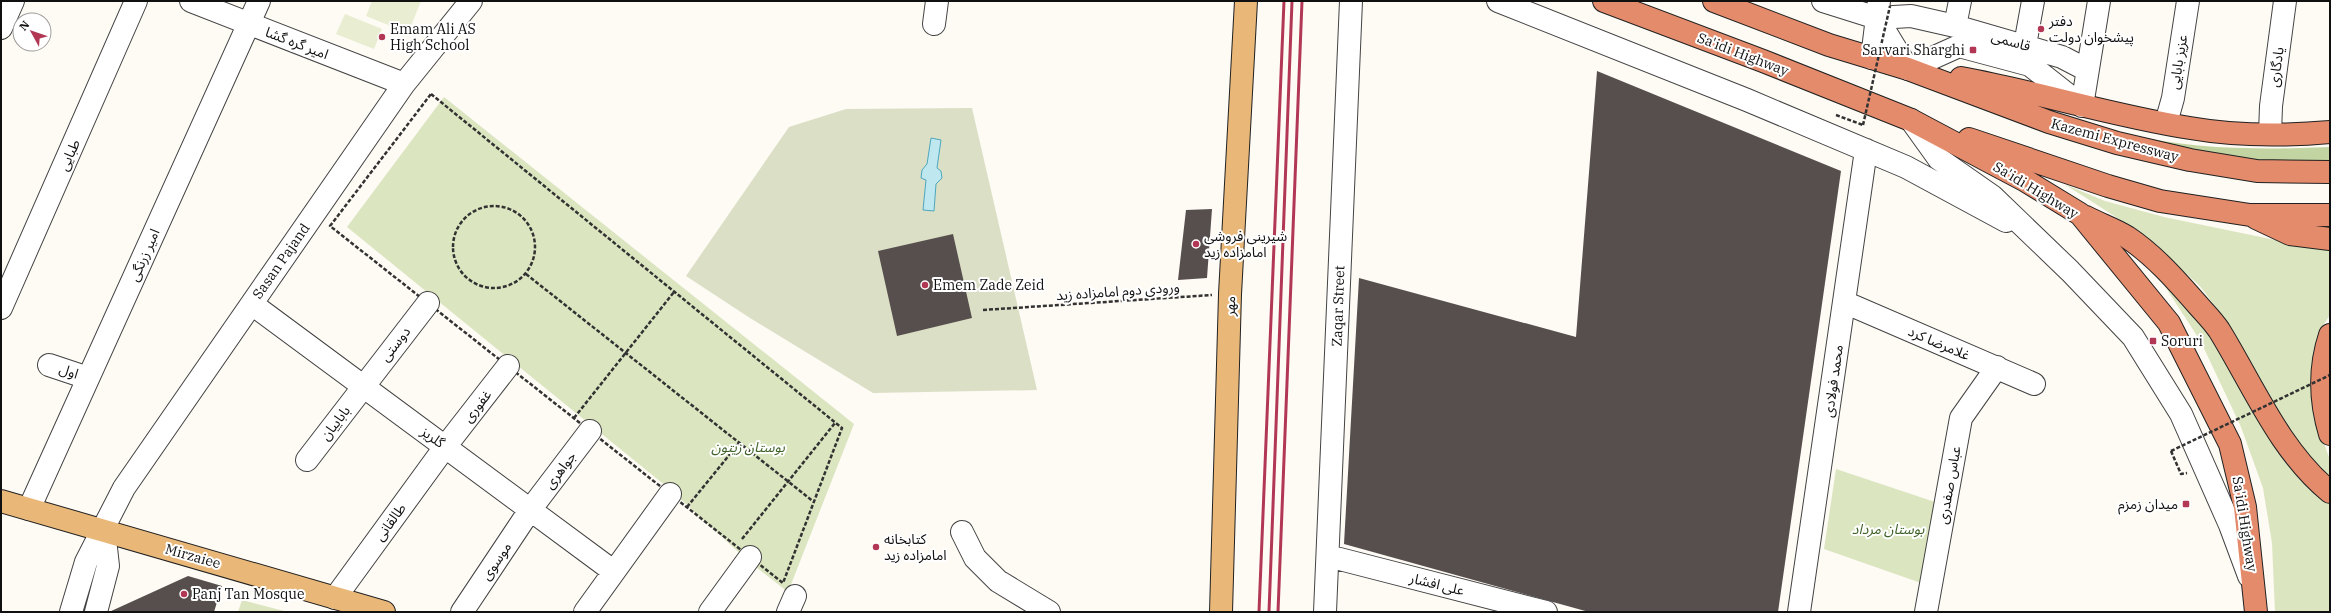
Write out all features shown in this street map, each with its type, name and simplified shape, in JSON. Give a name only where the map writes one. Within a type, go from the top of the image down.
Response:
[{"type":"highway","name":"Sa'idi Highway","points":[[1604,1],[1763,61],[1911,120],[2026,181],[2080,214],[2169,323],[2230,444],[2245,507],[2256,603]]},
{"type":"highway","points":[[1714,1],[1829,45],[1908,69],[2019,88],[2082,106],[2166,124],[2257,135],[2330,132]]},
{"type":"highway","name":"Kazemi Expressway","points":[[1908,69],[2049,122],[2117,143],[2190,160],[2257,171],[2330,172]]},
{"type":"highway","points":[[1911,120],[2108,186],[2160,201],[2250,215],[2330,215]]},
{"type":"highway","points":[[2080,214],[2127,237],[2162,265],[2190,295],[2218,328],[2263,406],[2295,455],[2318,482],[2330,492]]},
{"type":"highway","points":[[2250,215],[2290,234],[2330,239]]},
{"type":"highway","points":[[2330,335],[2323,355],[2321,385],[2324,416],[2330,434]]},
{"type":"main road","name":"مهر","points":[[1221,612],[1230,294],[1246,1]]},
{"type":"main road","name":"Mirzaiee","points":[[1,501],[384,612]]},
{"type":"street","points":[[1,28],[13,1]]},
{"type":"street","name":"طبایی","points":[[1,308],[136,1]]},
{"type":"street","name":"امیر گره گشا","points":[[191,1],[249,25],[404,84]]},
{"type":"street","name":"امیر زرنگی","points":[[29,509],[259,1]]},
{"type":"street","name":"Sasan Pajand","points":[[71,612],[86,562],[104,530],[124,488],[404,84],[471,1]]},
{"type":"street","points":[[934,24],[938,1]]},
{"type":"street","name":"Zaqar Street","points":[[1325,612],[1351,1]]},
{"type":"street","points":[[1498,1],[1747,100],[1906,167],[1967,199],[2041,242]]},
{"type":"street","points":[[1823,1],[1882,8]]},
{"type":"street","points":[[1956,26],[1960,1]]},
{"type":"street","points":[[2025,45],[2033,1]]},
{"type":"street","points":[[1882,8],[1908,69],[1959,46],[2030,65],[2082,106],[2099,1]]},
{"type":"street","name":"عزیز بابایی","points":[[2166,124],[2173,98],[2188,1]]},
{"type":"street","name":"یادگاری","points":[[2270,134],[2271,106],[2285,1]]},
{"type":"street","points":[[1872,58],[1882,8]]},
{"type":"street","name":"قاسمی","points":[[1882,8],[2025,45],[2062,57],[2088,70]]},
{"type":"street","points":[[1911,120],[1939,159],[1992,196],[2041,242],[2133,337],[2162,381],[2181,414],[2230,525],[2256,603]]},
{"type":"street","name":"محمد فولادی","points":[[1799,612],[1866,150]]},
{"type":"street","name":"غلامرضا کرد","points":[[1844,302],[2034,384]]},
{"type":"street","name":"دوستی","points":[[363,386],[428,303]]},
{"type":"street","name":"گلریز","points":[[252,304],[613,571]]},
{"type":"street","name":"اول","points":[[49,365],[88,378]]},
{"type":"street","name":"غفوری","points":[[445,447],[508,366]]},
{"type":"street","name":"عباس صفدری","points":[[1926,612],[1961,418],[1997,368]]},
{"type":"street","name":"باباییان","points":[[307,460],[363,386]]},
{"type":"street","name":"جواهری","points":[[530,510],[590,431]]},
{"type":"street","name":"طالقانی","points":[[335,598],[445,447]]},
{"type":"street","points":[[585,612],[613,571],[678,500]]},
{"type":"street","name":"موسوی","points":[[462,612],[530,510]]},
{"type":"street","points":[[96,612],[108,566],[104,530]]},
{"type":"street","points":[[962,532],[975,558],[998,581],[1049,612]]},
{"type":"street","points":[[710,612],[743,552]]},
{"type":"street","name":"علی افشار","points":[[1328,556],[1546,612]]},
{"type":"path","points":[[1825,134],[1832,114],[1863,125],[1882,8]]},
{"type":"path","points":[[431,94],[674,292],[842,428],[783,583],[330,226],[431,94]]},
{"type":"path","points":[[495,206],[513,210],[518,214],[527,222],[534,239],[534,257],[526,274],[511,284],[492,288],[475,284],[461,272],[453,255],[454,236],[462,220],[477,209],[495,206]]},
{"type":"path","points":[[526,274],[625,354],[814,502]]},
{"type":"path","points":[[574,418],[674,292]]},
{"type":"path","name":"ورودی دوم امامزاده زید","points":[[983,310],[1230,294]]},
{"type":"path","points":[[2181,474],[2171,451],[2330,375]]},
{"type":"path","points":[[743,552],[788,482],[835,423]]},
{"type":"path","points":[[678,500],[739,443]]},
{"type":"green space","points":[[372,1],[421,1],[408,33],[366,16]]},
{"type":"green space","points":[[345,14],[382,29],[374,49],[336,34]]},
{"type":"green space","name":"بوستان زیتون","points":[[444,97],[854,424],[788,592],[747,560],[672,491],[347,227]]},
{"type":"green space","points":[[2038,107],[2117,131],[2178,143],[2229,148],[2330,147],[2330,169],[2180,155]]},
{"type":"green space","points":[[972,108],[1037,390],[873,393],[750,318],[686,276],[789,127],[846,109]]},
{"type":"green space","points":[[2064,184],[2105,201],[2164,217],[2285,242],[2330,248],[2330,315],[2322,327],[2316,348],[2322,438],[2330,460],[2330,481],[2311,459],[2278,412],[2235,337],[2201,287],[2140,234]]},
{"type":"green space","points":[[2155,271],[2217,337],[2316,491],[2330,503],[2330,612],[2275,612],[2272,543],[2263,488],[2241,427],[2201,342]]},
{"type":"green space","name":"بوستان مرداد","points":[[1836,469],[1935,502],[1921,583],[1824,549]]},
{"type":"green space","points":[[242,600],[288,612],[238,612]]},
{"type":"water","points":[[931,138],[941,140],[937,168],[941,171],[942,178],[936,184],[934,211],[923,210],[926,180],[921,178],[922,170],[927,164]]},
{"type":"building","points":[[1597,71],[1841,171],[1778,612],[1589,612],[1344,544],[1359,278],[1576,337]]},
{"type":"building","name":"شیرینی فروشی امامزاده زید","points":[[1212,209],[1207,278],[1178,280],[1186,210]]},
{"type":"building","name":"Emem Zade Zeid","points":[[953,234],[972,318],[897,336],[878,251]]},
{"type":"building","name":"Panj Tan Mosque","points":[[188,576],[222,586],[214,612],[109,612]]},
{"type":"railway","points":[[1259,612],[1284,1]]},
{"type":"railway","points":[[1269,612],[1292,1]]},
{"type":"railway","points":[[1278,612],[1302,1]]},
{"type":"place","name":"دفتر پیشخوان دولت","points":[[2041,29]]},
{"type":"place","name":"Emam Ali AS High School","points":[[382,37]]},
{"type":"place","name":"Sarvari Sharghi","points":[[1973,50]]},
{"type":"place","name":"شیرینی فروشی امامزاده زید","points":[[1196,244]]},
{"type":"place","name":"Emem Zade Zeid","points":[[925,285]]},
{"type":"place","name":"Soruri","points":[[2153,341]]},
{"type":"place","name":"میدان زمزم","points":[[2186,504]]},
{"type":"place","name":"کتابخانه امامزاده زید","points":[[876,547]]},
{"type":"place","name":"Panj Tan Mosque","points":[[184,594]]}]
